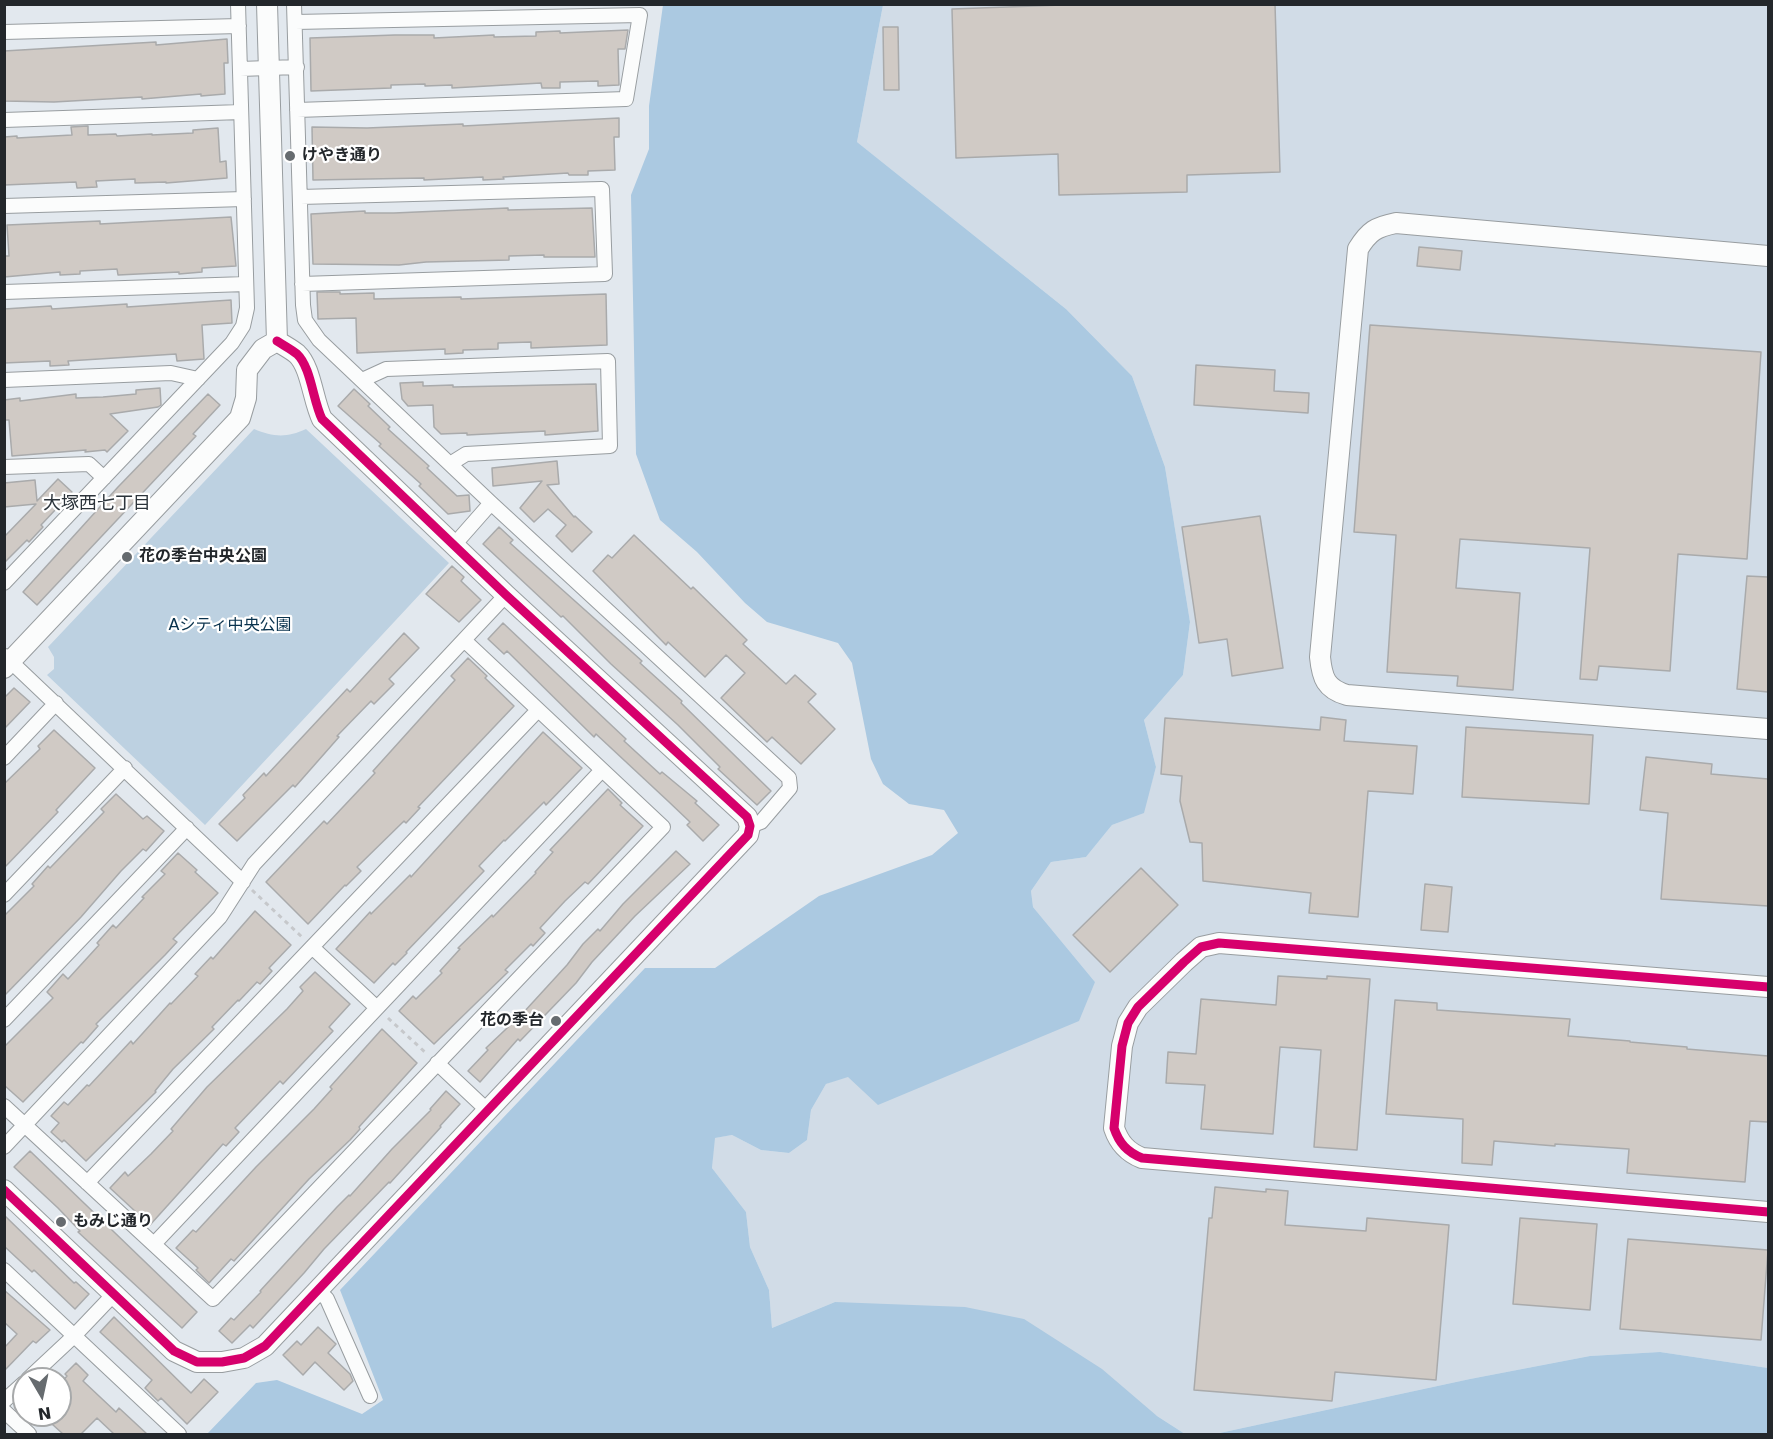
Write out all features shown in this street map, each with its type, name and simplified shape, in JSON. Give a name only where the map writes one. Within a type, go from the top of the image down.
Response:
[{"type":"street","points":[[4,583],[232,343],[243,326],[247,308],[238,4]]},
{"type":"street","points":[[267,4],[277,341]]},
{"type":"street","points":[[294,4],[305,320],[319,340],[491,503],[789,778],[790,788],[761,822],[750,826]]},
{"type":"street","points":[[295,22],[640,15],[626,99],[297,110]]},
{"type":"street","points":[[4,32],[239,26]]},
{"type":"street","points":[[240,69],[297,67]]},
{"type":"street","points":[[4,120],[241,112]]},
{"type":"street","points":[[300,197],[602,189],[605,274],[302,284]]},
{"type":"street","points":[[4,206],[244,199]]},
{"type":"street","points":[[1768,256],[1396,223],[1382,226],[1367,234],[1358,249],[1320,657],[1321,673],[1327,683],[1335,692],[1347,695],[1768,729]]},
{"type":"street","points":[[4,292],[246,284]]},
{"type":"street","points":[[4,1190],[174,1351],[197,1362],[222,1362],[244,1358],[266,1346],[748,835],[750,826],[747,817],[506,595],[322,419],[315,406],[312,387],[298,355],[277,341]]},
{"type":"street","points":[[243,882],[56,703],[7,661],[240,418],[246,399],[247,370],[263,349],[277,341]]},
{"type":"street","points":[[362,380],[386,369],[608,361],[610,446],[466,454],[450,464]]},
{"type":"street","points":[[4,380],[171,373],[198,379]]},
{"type":"street","points":[[4,467],[89,464],[104,478]]},
{"type":"street","points":[[454,545],[491,503]]},
{"type":"street","points":[[4,1147],[220,917],[254,864],[506,595]]},
{"type":"street","points":[[4,1106],[213,1299],[663,827],[464,640]]},
{"type":"street","points":[[4,758],[56,703]]},
{"type":"street","points":[[87,1183],[538,710]]},
{"type":"street","points":[[4,894],[124,768]]},
{"type":"street","points":[[154,1244],[602,770]]},
{"type":"street","points":[[4,1020],[187,828]]},
{"type":"street","points":[[1768,987],[1219,943],[1201,947],[1138,1007],[1128,1023],[1122,1046],[1114,1128],[1124,1148],[1142,1158],[1768,1212]]},
{"type":"street","points":[[312,947],[377,1008]]},
{"type":"street","points":[[437,1063],[487,1110]]},
{"type":"street","points":[[4,1270],[179,1434]]},
{"type":"street","points":[[318,1290],[327,1299],[370,1396]]},
{"type":"street","points":[[41,1367],[114,1294]]},
{"type":"street","points":[[4,1411],[29,1434]]},
{"type":"path","points":[[243,882],[312,947]]},
{"type":"path","points":[[377,1008],[437,1063]]},
{"type":"shaded area","points":[[663,5],[883,5],[857,142],[1066,309],[1132,376],[1165,467],[1190,622],[1183,675],[1144,720],[1156,767],[1144,813],[1112,825],[1086,857],[1051,862],[1031,891],[1033,907],[1095,982],[1079,1021],[878,1105],[848,1077],[826,1084],[811,1110],[807,1140],[789,1153],[761,1150],[732,1135],[715,1138],[712,1168],[746,1212],[750,1247],[769,1290],[772,1328],[835,1302],[965,1307],[1024,1319],[1102,1369],[1157,1416],[1185,1434],[207,1434],[256,1383],[277,1380],[362,1414],[383,1400],[340,1290],[645,968],[715,968],[819,896],[932,855],[958,833],[944,810],[909,804],[883,784],[871,759],[852,663],[838,643],[767,622],[745,603],[697,552],[660,520],[636,454],[631,195],[649,149],[649,106]]},
{"type":"shaded area","points":[[883,5],[1768,5],[1768,1368],[1660,1352],[1590,1356],[1470,1379],[1215,1434],[1185,1434],[1157,1416],[835,1302],[772,1328],[769,1290],[750,1247],[746,1212],[712,1168],[714,1138],[732,1135],[761,1150],[789,1153],[807,1140],[811,1110],[826,1084],[1095,982],[1033,907],[1031,891],[1051,862],[1086,857],[1112,825],[1143,813],[1156,767],[1144,720],[1183,675],[1190,622],[1165,467],[1132,376],[1066,309],[857,142]]},
{"type":"shaded area","points":[[1660,1352],[1768,1368],[1768,1434],[1215,1434],[1470,1379],[1590,1356]]},
{"type":"green space","name":"Aシティ中央公園","points":[[254,429],[267,434],[280,435],[293,434],[306,429],[449,563],[205,825],[47,675],[54,669],[54,657],[48,647]]},
{"type":"building","points":[[1089,4],[1275,4],[1280,172],[1187,175],[1187,192],[1059,195],[1058,154],[956,158],[952,9]]},
{"type":"building","points":[[883,27],[898,27],[899,90],[884,90]]},
{"type":"building","points":[[628,30],[625,49],[618,49],[619,85],[598,86],[598,81],[560,82],[560,88],[542,88],[541,83],[452,88],[452,85],[425,86],[425,84],[391,85],[391,88],[311,91],[310,38],[395,35],[434,35],[434,38],[494,35],[494,37],[536,36],[536,32]]},
{"type":"building","points":[[227,39],[228,63],[224,63],[225,94],[54,102],[4,101],[4,51],[156,42],[156,45]]},
{"type":"building","points":[[619,118],[619,137],[614,137],[615,170],[588,171],[588,175],[569,175],[568,173],[483,180],[483,177],[424,180],[424,178],[313,180],[312,127],[367,128],[463,124],[463,126]]},
{"type":"building","points":[[88,126],[88,135],[116,134],[117,136],[193,133],[193,130],[218,128],[220,162],[226,161],[227,178],[166,183],[135,183],[135,179],[96,181],[97,187],[77,188],[76,182],[4,185],[4,137],[72,135],[71,127]]},
{"type":"building","points":[[508,208],[508,210],[592,208],[595,257],[544,257],[544,255],[509,256],[509,260],[399,265],[313,264],[311,214]]},
{"type":"building","points":[[231,217],[236,266],[202,268],[202,272],[179,274],[179,272],[118,275],[117,269],[80,271],[80,274],[60,275],[60,272],[4,277],[4,256],[9,256],[7,225],[100,221],[100,224]]},
{"type":"building","points":[[1419,247],[1462,251],[1460,270],[1417,266]]},
{"type":"building","points":[[317,292],[374,293],[374,299],[461,297],[461,299],[606,294],[607,345],[531,348],[531,342],[498,343],[498,349],[463,350],[463,353],[445,354],[445,349],[357,353],[356,318],[318,319]]},
{"type":"building","points":[[231,300],[232,323],[202,325],[204,359],[177,361],[176,354],[68,361],[69,365],[50,366],[50,361],[4,363],[4,309],[51,306],[52,309],[127,304],[127,307]]},
{"type":"building","points":[[1370,325],[1761,352],[1747,559],[1678,554],[1670,671],[1599,666],[1597,680],[1580,679],[1590,548],[1460,539],[1456,588],[1520,593],[1513,690],[1457,686],[1458,676],[1387,672],[1396,535],[1354,532]]},
{"type":"building","points":[[1196,365],[1275,370],[1274,391],[1309,393],[1308,413],[1194,405]]},
{"type":"building","points":[[423,382],[423,386],[453,385],[453,387],[596,384],[598,431],[545,435],[545,431],[441,434],[434,427],[433,405],[408,406],[402,399],[400,383]]},
{"type":"building","points":[[160,388],[161,405],[158,407],[110,414],[128,431],[107,452],[105,450],[85,452],[86,450],[12,456],[9,420],[4,420],[4,400],[20,398],[20,401],[76,394],[76,398],[103,397],[136,394],[136,390]]},
{"type":"building","points":[[354,389],[390,427],[388,429],[429,466],[427,468],[457,496],[469,495],[470,511],[448,514],[419,486],[421,484],[379,446],[381,444],[338,406]]},
{"type":"building","points":[[208,394],[220,405],[193,434],[196,436],[37,605],[23,592],[118,487]]},
{"type":"building","points":[[557,461],[559,484],[547,485],[574,517],[592,532],[572,552],[556,536],[566,525],[548,509],[534,522],[520,508],[542,481],[493,486],[492,468]]},
{"type":"building","points":[[58,479],[72,492],[41,525],[43,527],[29,542],[27,540],[4,563],[4,537],[36,504],[4,507],[4,483],[35,480],[37,501]]},
{"type":"building","points":[[1260,516],[1283,668],[1232,676],[1227,639],[1199,643],[1182,527]]},
{"type":"building","points":[[499,527],[513,540],[510,543],[642,661],[640,663],[682,701],[681,703],[771,791],[757,805],[718,769],[720,767],[678,725],[483,544]]},
{"type":"building","points":[[634,535],[691,589],[693,587],[747,640],[743,644],[786,684],[795,675],[816,694],[808,702],[835,729],[801,764],[772,737],[767,742],[721,698],[745,673],[726,655],[705,677],[668,642],[666,645],[593,571],[608,555],[612,558]]},
{"type":"building","points":[[452,566],[464,577],[461,581],[481,600],[459,622],[426,594]]},
{"type":"building","points":[[1747,576],[1768,577],[1768,692],[1737,689]]},
{"type":"building","points":[[503,623],[626,739],[624,741],[660,774],[662,772],[697,801],[695,803],[719,825],[703,841],[687,825],[690,822],[669,802],[596,734],[594,737],[507,651],[504,654],[488,639]]},
{"type":"building","points":[[404,633],[419,648],[389,679],[394,684],[374,704],[371,701],[337,736],[339,737],[295,787],[293,785],[237,841],[219,824],[245,798],[243,795],[264,773],[266,776],[347,689],[350,692]]},
{"type":"building","points":[[468,658],[514,706],[418,807],[420,808],[406,823],[404,821],[357,867],[361,871],[308,924],[266,882],[324,821],[327,824],[375,773],[373,771],[455,680],[451,676]]},
{"type":"building","points":[[14,688],[30,702],[4,729],[4,698]]},
{"type":"building","points":[[1321,717],[1346,720],[1344,741],[1417,746],[1413,794],[1368,791],[1358,917],[1309,913],[1311,893],[1203,881],[1202,843],[1190,842],[1180,801],[1182,776],[1161,774],[1165,718],[1320,730]]},
{"type":"building","points":[[1466,727],[1593,735],[1589,804],[1462,797]]},
{"type":"building","points":[[54,730],[95,768],[56,810],[58,812],[4,868],[4,784],[40,749],[38,746]]},
{"type":"building","points":[[543,732],[582,768],[546,805],[544,802],[504,840],[479,866],[484,871],[407,953],[395,965],[393,963],[374,983],[336,949],[370,912],[371,914],[410,875],[411,877]]},
{"type":"building","points":[[1646,757],[1712,764],[1711,774],[1768,779],[1768,906],[1661,899],[1668,813],[1640,810]]},
{"type":"building","points":[[608,789],[622,803],[620,805],[643,826],[588,884],[585,882],[565,901],[540,928],[545,933],[505,970],[508,972],[434,1044],[399,1011],[413,996],[416,999],[442,973],[440,971],[460,949],[458,948],[492,915],[493,917],[536,873],[553,852],[550,850]]},
{"type":"building","points":[[116,794],[143,819],[147,816],[164,831],[146,851],[143,849],[121,871],[81,917],[4,996],[4,916],[34,886],[32,884],[48,866],[50,868],[104,812],[101,809]]},
{"type":"building","points":[[676,851],[690,864],[635,916],[592,962],[576,983],[520,1041],[518,1039],[480,1082],[468,1071],[488,1050],[486,1048],[523,1013],[583,944],[598,929],[600,931],[623,904]]},
{"type":"building","points":[[178,853],[218,893],[173,939],[177,942],[165,955],[96,1024],[98,1026],[83,1043],[81,1042],[23,1102],[4,1085],[4,1047],[53,998],[47,992],[63,974],[68,979],[99,945],[97,943],[113,925],[116,928],[165,874],[161,871]]},
{"type":"building","points":[[1141,868],[1178,905],[1110,972],[1073,935]]},
{"type":"building","points":[[1425,884],[1452,887],[1448,932],[1421,930]]},
{"type":"building","points":[[255,911],[291,945],[269,968],[272,971],[260,984],[257,982],[238,1000],[212,1027],[214,1029],[173,1069],[156,1092],[86,1161],[64,1140],[62,1142],[51,1132],[59,1123],[51,1116],[64,1102],[68,1105],[87,1085],[89,1086],[131,1041],[133,1044],[198,976],[195,974],[211,957],[213,959]]},
{"type":"building","points":[[315,972],[350,1004],[329,1027],[333,1031],[283,1084],[280,1081],[235,1128],[239,1132],[226,1146],[223,1144],[150,1225],[110,1188],[125,1172],[128,1176],[173,1131],[171,1129],[207,1087],[287,1009],[303,991],[300,987]]},
{"type":"building","points":[[1278,976],[1370,979],[1357,1150],[1314,1147],[1321,1050],[1280,1047],[1273,1134],[1201,1129],[1205,1085],[1166,1083],[1168,1052],[1196,1054],[1201,999],[1276,1005]]},
{"type":"building","points":[[1395,1000],[1437,1003],[1437,1010],[1570,1019],[1568,1036],[1768,1056],[1768,1122],[1750,1121],[1745,1182],[1627,1173],[1629,1149],[1555,1144],[1555,1146],[1494,1141],[1492,1165],[1462,1163],[1463,1119],[1386,1114]]},
{"type":"building","points":[[382,1029],[417,1063],[350,1140],[309,1179],[234,1261],[231,1259],[209,1283],[196,1270],[198,1268],[176,1248],[193,1230],[196,1232],[314,1109],[332,1089],[330,1087]]},
{"type":"building","points":[[446,1091],[460,1104],[441,1127],[390,1183],[324,1249],[253,1328],[250,1325],[232,1343],[219,1331],[231,1318],[234,1320],[261,1292],[337,1207],[431,1110]]},
{"type":"building","points":[[30,1151],[197,1312],[182,1328],[78,1232],[80,1231],[58,1208],[14,1167]]},
{"type":"building","points":[[1215,1187],[1266,1192],[1266,1189],[1288,1191],[1285,1225],[1366,1231],[1367,1218],[1449,1225],[1436,1380],[1335,1372],[1332,1401],[1194,1390],[1209,1218],[1212,1218]]},
{"type":"building","points":[[4,1215],[74,1283],[76,1282],[89,1294],[75,1309],[34,1270],[32,1272],[4,1246]]},
{"type":"building","points":[[1520,1218],[1597,1224],[1590,1310],[1513,1304]]},
{"type":"building","points":[[1628,1239],[1768,1250],[1761,1340],[1620,1329]]},
{"type":"building","points":[[4,1290],[50,1330],[36,1343],[33,1341],[4,1371],[4,1348],[17,1334],[4,1322]]},
{"type":"building","points":[[114,1317],[191,1393],[204,1379],[218,1392],[187,1424],[161,1398],[158,1401],[145,1388],[152,1380],[100,1332]]},
{"type":"building","points":[[318,1327],[336,1344],[328,1353],[350,1374],[353,1381],[344,1390],[315,1362],[303,1375],[283,1355],[297,1341],[301,1345]]},
{"type":"building","points":[[76,1363],[88,1375],[83,1381],[116,1412],[119,1408],[147,1434],[114,1434],[97,1418],[81,1434],[63,1434],[55,1427],[72,1427],[72,1367]]},
{"type":"cycle path","points":[[4,1190],[174,1351],[197,1362],[222,1362],[244,1358],[265,1346],[748,835],[750,826],[747,817],[506,595],[322,419],[302,360],[295,352],[277,341]]},
{"type":"cycle path","points":[[1768,987],[1219,943],[1201,947],[1138,1007],[1128,1023],[1122,1046],[1114,1128],[1124,1146],[1142,1158],[1768,1212]]},
{"type":"place","name":"けやき通り","points":[[290,156]]},
{"type":"place","name":"花の季台中央公園","points":[[127,557]]},
{"type":"place","name":"花の季台","points":[[556,1021]]},
{"type":"place","name":"もみじ通り","points":[[61,1222]]},
{"type":"district","name":"大塚西七丁目","points":[[97,504]]}]
